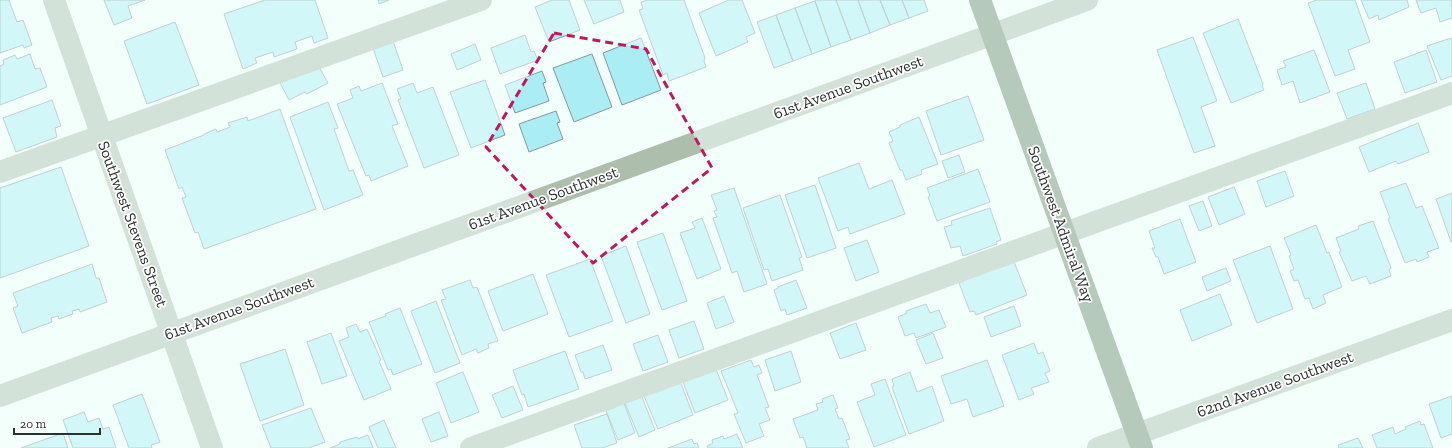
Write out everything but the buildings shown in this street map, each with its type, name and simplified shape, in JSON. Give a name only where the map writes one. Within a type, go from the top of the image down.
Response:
[{"type":"main road","name":"Southwest Admiral Way","points":[[980,0],[1139,441]]},
{"type":"street","name":"Southwest Stevens Street","points":[[54,0],[212,448]]},
{"type":"street","points":[[0,172],[481,0]]},
{"type":"street","name":"61st Avenue Southwest","points":[[0,396],[992,33],[1087,0]]},
{"type":"street","points":[[471,448],[1452,93]]},
{"type":"street","name":"62nd Avenue Southwest","points":[[1098,448],[1139,441],[1452,320]]},
{"type":"highlighted area","points":[[554,33],[646,49],[712,168],[593,263],[486,147]]}]
